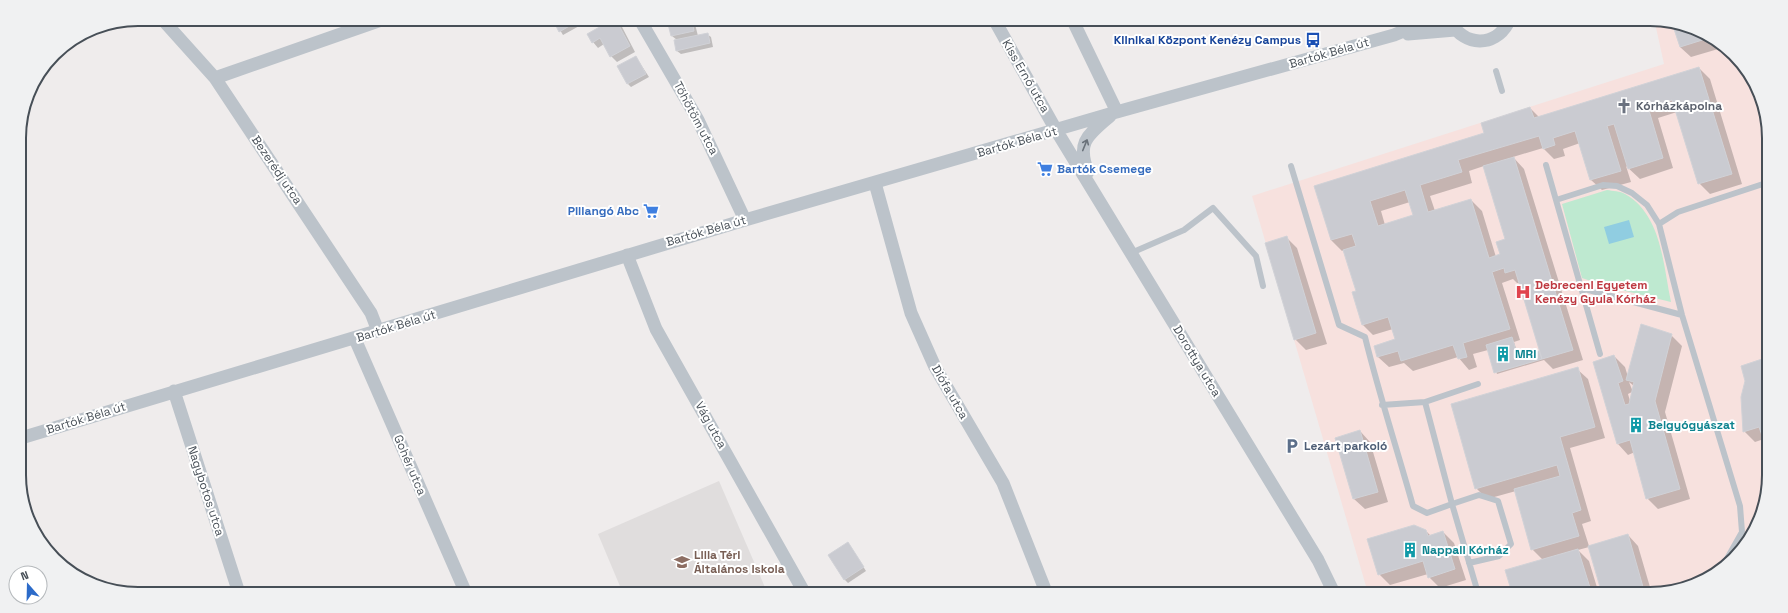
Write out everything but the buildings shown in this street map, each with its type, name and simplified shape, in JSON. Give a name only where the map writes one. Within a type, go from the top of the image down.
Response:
[{"type":"street","name":"Bezerédj utca","points":[[168,26],[215,78],[371,313],[378,331]]},
{"type":"street","points":[[215,78],[364,26]]},
{"type":"street","name":"Töhötöm utca","points":[[643,26],[698,120],[745,220]]},
{"type":"street","name":"Kiss Ernő utca","points":[[998,26],[1056,130]]},
{"type":"street","points":[[1075,26],[1115,113],[1088,137],[1083,148],[1083,160],[1096,195]]},
{"type":"street","points":[[1394,35],[1415,26]]},
{"type":"street","points":[[1394,35],[1453,26],[1463,37],[1484,41],[1501,32],[1506,26]]},
{"type":"street","name":"Bartók Béla út","points":[[26,436],[745,220],[1115,113],[1394,35]]},
{"type":"street","name":"Dorottya utca","points":[[1056,130],[1318,560],[1331,587]]},
{"type":"street","name":"Diófa utca","points":[[875,183],[911,313],[935,367],[1003,483],[1044,587]]},
{"type":"street","name":"Vág utca","points":[[627,255],[656,329],[801,587]]},
{"type":"street","name":"Gohér utca","points":[[355,338],[463,587]]},
{"type":"street","name":"Nagybotos utca","points":[[174,391],[237,587]]},
{"type":"lane","points":[[1496,71],[1502,91]]},
{"type":"lane","points":[[1546,165],[1600,354]]},
{"type":"lane","points":[[1291,166],[1339,325],[1365,337],[1382,405],[1392,431],[1413,506],[1427,513],[1479,495],[1498,501],[1511,544],[1500,556],[1469,563]]},
{"type":"lane","points":[[1659,224],[1678,212],[1762,184]]},
{"type":"lane","points":[[1556,200],[1603,185],[1617,186],[1632,193],[1647,206],[1659,224],[1682,315],[1740,506],[1742,532],[1730,553]]},
{"type":"lane","points":[[1131,253],[1184,230],[1213,208],[1256,256],[1262,286]]},
{"type":"lane","points":[[1581,288],[1682,315]]},
{"type":"lane","points":[[1382,405],[1425,402],[1478,384]]},
{"type":"lane","points":[[1425,402],[1476,587]]},
{"type":"shaded area","name":"Debreceni Egyetem Kenézy Gyula Kórház","points":[[1656,26],[1686,32],[1712,45],[1734,64],[1743,76],[1756,102],[1760,116],[1762,131],[1762,475],[1758,504],[1747,531],[1734,549],[1712,568],[1686,581],[1672,585],[1657,587],[1366,587],[1252,196],[1664,64]]},
{"type":"shaded area","name":"Lilla Téri Általános Iskola","points":[[719,481],[765,587],[620,587],[598,534]]},
{"type":"green space","points":[[1607,190],[1625,194],[1637,203],[1647,215],[1659,242],[1671,302],[1609,287],[1582,278],[1562,204]]},
{"type":"water","points":[[1629,220],[1634,237],[1609,244],[1604,227]]},
{"type":"place","name":"Klinikai Központ Kenézy Campus","points":[[1313,40]]},
{"type":"place","name":"Kórházkápolna","points":[[1624,106]]},
{"type":"place","name":"Bartók Csemege","points":[[1045,169]]},
{"type":"place","name":"Pillangó Abc","points":[[651,211]]},
{"type":"place","name":"Debreceni Egyetem Kenézy Gyula Kórház","points":[[1523,292]]},
{"type":"place","name":"MRI","points":[[1503,354]]},
{"type":"place","name":"Belgyógyászat","points":[[1636,425]]},
{"type":"place","name":"Lezárt parkoló","points":[[1292,446]]},
{"type":"place","name":"Nappali Kórház","points":[[1410,550]]},
{"type":"place","name":"Lilla Téri Általános Iskola","points":[[682,562]]}]
